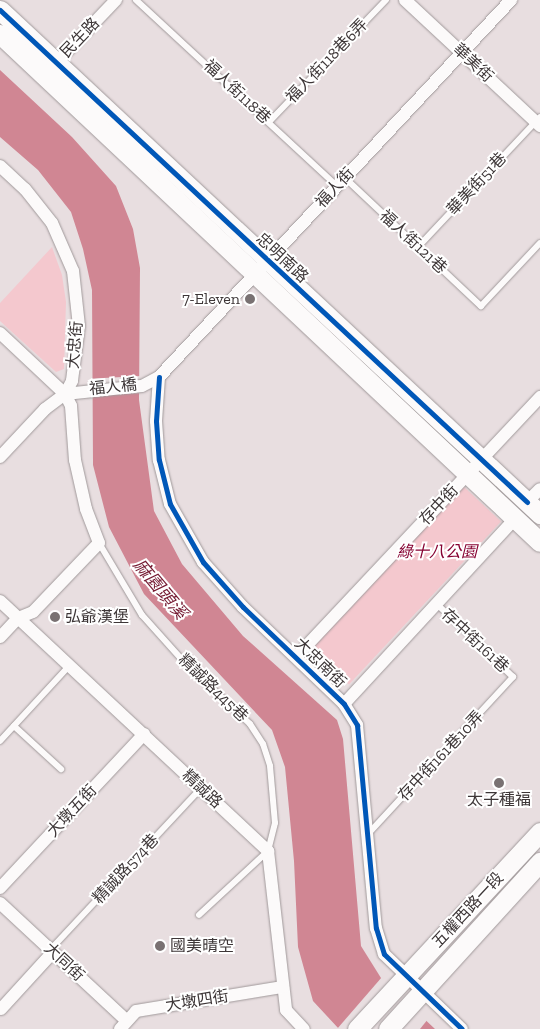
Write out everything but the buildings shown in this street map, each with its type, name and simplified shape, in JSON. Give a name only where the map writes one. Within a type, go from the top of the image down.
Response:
[{"type":"main road","name":"忠明南路","points":[[0,10],[51,69],[261,267],[467,475],[540,542]]},
{"type":"main road","name":"忠明南路","points":[[0,34],[51,69]]},
{"type":"main road","name":"忠明南路","points":[[261,267],[481,460],[536,502]]},
{"type":"main road","name":"五權西路一段","points":[[357,1029],[540,832]]},
{"type":"main road","name":"五權西路一段","points":[[388,1029],[540,862]]},
{"type":"street","name":"民生路","points":[[51,69],[116,0]]},
{"type":"street","name":"華美街","points":[[405,0],[539,122]]},
{"type":"street","name":"福人街","points":[[159,377],[510,0]]},
{"type":"street","name":"大忠街","points":[[0,166],[25,189],[52,224],[73,271],[79,326],[72,381],[65,394]]},
{"type":"street","points":[[0,332],[65,394],[71,406],[75,460],[86,509],[99,543],[34,612],[18,618],[0,637]]},
{"type":"street","name":"福人橋","points":[[65,394],[81,390],[142,386],[159,377]]},
{"type":"street","name":"大忠南街","points":[[159,377],[156,422],[159,460],[170,504],[203,562],[243,607],[344,704],[357,725],[376,928],[384,954],[401,982],[417,997],[462,1029]]},
{"type":"street","points":[[0,457],[45,409],[65,394]]},
{"type":"street","name":"存中街","points":[[296,657],[540,397]]},
{"type":"street","points":[[344,704],[515,519]]},
{"type":"street","name":"精誠路","points":[[0,601],[268,851]]},
{"type":"street","name":"大墩五街","points":[[0,888],[144,734]]},
{"type":"street","points":[[268,851],[286,1010],[304,1029]]},
{"type":"street","name":"大同街","points":[[0,903],[52,951],[123,1025]]},
{"type":"street","points":[[1,1009],[52,951]]},
{"type":"street","name":"大墩四街","points":[[123,1025],[136,1011],[283,987]]},
{"type":"lane","name":"福人街118巷","points":[[136,0],[269,122],[341,182]]},
{"type":"lane","name":"福人街118巷6弄","points":[[269,122],[386,0]]},
{"type":"lane","name":"華美街51巷","points":[[418,247],[539,122]]},
{"type":"lane","name":"福人街121巷","points":[[341,182],[418,247],[481,306],[540,243]]},
{"type":"lane","name":"精誠路445巷","points":[[99,543],[142,615],[185,663],[250,724],[263,744],[270,766],[275,822],[268,851]]},
{"type":"lane","name":"存中街161巷","points":[[437,604],[514,677]]},
{"type":"lane","points":[[0,741],[70,665]]},
{"type":"lane","name":"存中街161巷10弄","points":[[368,834],[514,677]]},
{"type":"lane","points":[[14,726],[60,769]]},
{"type":"lane","name":"精誠路574巷","points":[[52,951],[201,788]]},
{"type":"lane","points":[[199,915],[268,851]]},
{"type":"green space","points":[[52,247],[62,275],[66,302],[64,369],[56,372],[0,321],[0,303]]},
{"type":"green space","name":"綠十八公園","points":[[463,486],[501,521],[349,685],[311,649]]},
{"type":"water","name":"麻園頭溪","points":[[0,70],[72,137],[116,186],[133,229],[140,268],[139,400],[154,511],[182,564],[243,636],[337,720],[343,739],[361,946],[381,978],[435,1029],[339,1029],[313,1001],[298,947],[294,861],[285,767],[272,730],[144,594],[109,527],[93,465],[92,290],[83,249],[71,212],[38,170],[0,137]]},
{"type":"pier","points":[[141,376],[142,393],[90,396],[89,379]]},
{"type":"pier","points":[[382,977],[428,1019],[420,1029],[337,1029]]},
{"type":"cycle path","points":[[0,10],[527,502]]},
{"type":"cycle path","points":[[159,377],[156,421],[159,460],[170,504],[203,562],[243,607],[344,704],[357,725],[376,928],[384,954],[462,1029]]},
{"type":"place","name":"7-Eleven","points":[[250,299]]},
{"type":"place","name":"弘爺漢堡","points":[[55,617]]},
{"type":"place","name":"太子種福","points":[[499,783]]},
{"type":"place","name":"國美晴空","points":[[160,946]]}]
